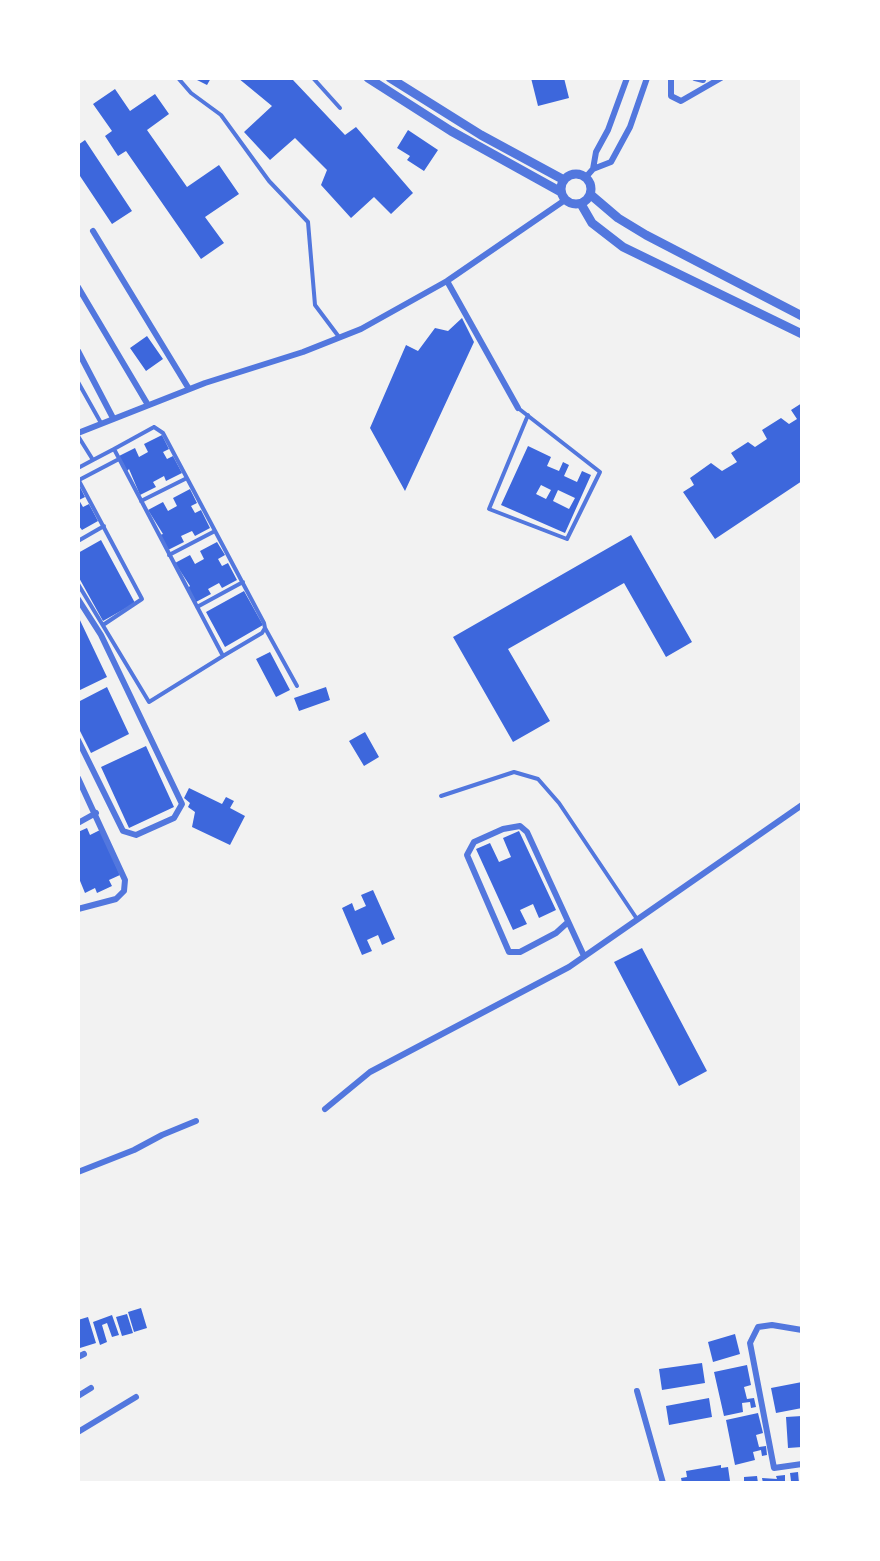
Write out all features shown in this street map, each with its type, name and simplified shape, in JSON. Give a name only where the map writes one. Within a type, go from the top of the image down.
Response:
[{"type":"street","points":[[368,78],[575,205],[581,204],[591,195],[592,188],[586,177],[577,174],[564,180]]},
{"type":"street","points":[[390,78],[481,135],[564,180]]},
{"type":"street","points":[[593,169],[596,152],[608,130],[627,78]]},
{"type":"street","points":[[586,177],[593,169],[611,162],[630,127],[647,78]]},
{"type":"street","points":[[671,78],[671,96],[681,101],[721,78]]},
{"type":"street","points":[[695,78],[703,80]]},
{"type":"street","points":[[563,196],[564,180]]},
{"type":"street","points":[[591,195],[618,218],[646,235],[802,316]]},
{"type":"street","points":[[78,434],[189,389],[361,329],[447,281],[563,196]]},
{"type":"street","points":[[581,204],[592,223],[622,246],[802,334]]},
{"type":"street","points":[[93,231],[189,389]]},
{"type":"street","points":[[447,281],[518,408]]},
{"type":"street","points":[[78,287],[148,405]]},
{"type":"street","points":[[78,351],[113,418]]},
{"type":"street","points":[[78,740],[123,831],[136,835],[174,818],[182,804],[101,635],[79,602]]},
{"type":"street","points":[[78,778],[125,880],[124,891],[116,899],[78,909]]},
{"type":"street","points":[[325,1109],[370,1072],[438,1038],[584,956],[802,806]]},
{"type":"street","points":[[78,823],[96,813]]},
{"type":"street","points":[[567,923],[556,933],[520,952],[509,952],[467,855],[469,848],[474,842],[520,825],[527,832],[584,956]]},
{"type":"street","points":[[78,1172],[134,1150],[196,1121]]},
{"type":"street","points":[[802,1330],[772,1325],[758,1327],[750,1343],[774,1468],[802,1464]]},
{"type":"street","points":[[78,1396],[91,1388]]},
{"type":"street","points":[[637,1391],[663,1483]]},
{"type":"street","points":[[78,1432],[136,1397]]},
{"type":"lane","points":[[178,78],[191,93],[221,115],[269,181],[308,222],[315,305],[339,338]]},
{"type":"lane","points":[[313,78],[340,108]]},
{"type":"lane","points":[[78,382],[101,423]]},
{"type":"lane","points":[[518,408],[600,472],[567,539],[489,509],[528,416]]},
{"type":"lane","points":[[78,468],[154,427],[163,433],[297,686]]},
{"type":"lane","points":[[78,434],[93,460]]},
{"type":"lane","points":[[114,448],[223,656]]},
{"type":"lane","points":[[103,625],[142,599],[78,480],[119,459]]},
{"type":"lane","points":[[141,501],[187,478]]},
{"type":"lane","points":[[78,541],[104,526]]},
{"type":"lane","points":[[170,555],[215,531]]},
{"type":"lane","points":[[197,607],[243,582]]},
{"type":"lane","points":[[78,584],[149,702],[265,628]]},
{"type":"lane","points":[[441,796],[514,772],[538,779],[559,802],[637,919]]},
{"type":"building","points":[[193,78],[211,78],[207,85]]},
{"type":"building","points":[[238,78],[297,78],[293,80],[345,135],[356,127],[413,193],[391,214],[374,197],[351,218],[321,185],[327,170],[295,138],[270,160],[244,132],[272,106]]},
{"type":"building","points":[[531,78],[564,78],[569,98],[538,106]]},
{"type":"building","points":[[115,89],[130,111],[155,94],[169,114],[147,130],[187,187],[219,165],[239,194],[205,217],[224,243],[201,259],[126,151],[118,156],[105,136],[112,131],[93,104]]},
{"type":"building","points":[[408,130],[438,150],[424,171],[407,160],[410,156],[397,148]]},
{"type":"building","points":[[85,140],[132,211],[112,224],[78,173],[78,145]]},
{"type":"building","points":[[462,318],[474,342],[405,491],[370,428],[406,345],[418,351],[435,328],[448,331]]},
{"type":"building","points":[[147,336],[163,359],[146,371],[130,348]]},
{"type":"building","points":[[802,403],[802,481],[715,539],[683,492],[694,485],[690,478],[711,463],[722,471],[737,462],[731,453],[748,442],[755,447],[767,439],[762,430],[781,418],[789,424],[797,419],[791,410]]},
{"type":"building","points":[[162,435],[169,449],[163,452],[167,459],[173,456],[182,473],[166,481],[164,476],[153,482],[156,487],[140,495],[129,469],[127,471],[119,456],[135,448],[139,457],[148,452],[144,444]]},
{"type":"building","points":[[528,446],[551,457],[547,466],[559,471],[563,462],[569,465],[564,476],[577,482],[582,471],[591,475],[565,533],[501,505]],"holes":[[[541,485],[551,490],[546,499],[536,494]],[[558,490],[575,498],[569,509],[553,501]]]},
{"type":"building","points":[[78,483],[85,497],[79,500],[83,507],[89,504],[98,521],[82,530],[78,525]]},
{"type":"building","points":[[190,489],[197,503],[191,506],[195,513],[201,510],[210,528],[195,536],[192,531],[181,536],[184,542],[168,550],[160,535],[163,534],[148,510],[163,502],[168,511],[177,506],[173,498]]},
{"type":"building","points":[[631,535],[692,642],[666,657],[624,583],[508,649],[550,721],[513,742],[453,637]]},
{"type":"building","points":[[101,540],[135,603],[103,621],[78,576],[78,553]]},
{"type":"building","points":[[217,542],[225,555],[218,559],[222,566],[228,563],[237,580],[222,588],[219,583],[208,589],[211,594],[196,602],[188,588],[190,586],[175,563],[190,555],[195,564],[204,559],[200,551]]},
{"type":"building","points":[[244,591],[263,625],[225,647],[206,612]]},
{"type":"building","points":[[78,616],[107,677],[78,691]]},
{"type":"building","points":[[270,652],[290,690],[276,697],[256,659]]},
{"type":"building","points":[[107,687],[129,734],[91,753],[78,727],[78,702]]},
{"type":"building","points":[[326,687],[330,700],[299,711],[294,698]]},
{"type":"building","points":[[365,732],[379,757],[364,766],[349,741]]},
{"type":"building","points":[[146,746],[174,807],[129,828],[101,767]]},
{"type":"building","points":[[189,788],[222,804],[226,797],[234,801],[230,808],[245,816],[230,845],[192,827],[195,812],[188,807],[190,803],[184,798]]},
{"type":"building","points":[[87,828],[90,835],[100,830],[120,875],[109,880],[112,886],[97,893],[95,888],[85,893],[78,876],[78,832]]},
{"type":"building","points":[[519,831],[556,910],[539,918],[533,904],[520,910],[527,924],[513,930],[476,849],[490,843],[499,862],[511,857],[503,838]]},
{"type":"building","points":[[373,890],[395,939],[382,945],[378,935],[367,940],[372,951],[362,955],[342,908],[352,903],[355,911],[366,906],[361,895]]},
{"type":"building","points":[[642,948],[707,1071],[679,1086],[614,962]]},
{"type":"building","points":[[141,1308],[147,1328],[134,1332],[128,1312]]},
{"type":"building","points":[[127,1314],[133,1333],[122,1336],[116,1317]]},
{"type":"building","points":[[112,1315],[119,1335],[112,1337],[107,1323],[102,1325],[107,1342],[100,1345],[93,1322]]},
{"type":"building","points":[[88,1317],[96,1343],[80,1348],[78,1320]]},
{"type":"building","points":[[735,1334],[740,1354],[713,1362],[708,1342]]},
{"type":"building","points":[[702,1363],[705,1383],[662,1390],[659,1369]]},
{"type":"building","points":[[747,1365],[751,1385],[744,1387],[747,1399],[754,1398],[756,1407],[751,1408],[750,1402],[742,1403],[743,1412],[724,1416],[714,1372]]},
{"type":"building","points":[[802,1382],[802,1408],[776,1413],[771,1388]]},
{"type":"building","points":[[709,1398],[712,1417],[669,1425],[666,1406]]},
{"type":"building","points":[[758,1413],[763,1433],[756,1435],[759,1447],[766,1446],[767,1455],[762,1456],[761,1450],[753,1452],[755,1460],[735,1465],[726,1420]]},
{"type":"building","points":[[802,1416],[802,1447],[788,1448],[786,1417]]},
{"type":"building","points":[[721,1465],[721,1468],[728,1467],[730,1481],[682,1483],[681,1478],[687,1477],[686,1471]]},
{"type":"building","points":[[798,1472],[799,1483],[785,1483],[791,1481],[790,1473]]},
{"type":"building","points":[[785,1475],[785,1483],[763,1483],[762,1478],[777,1479],[776,1476]]},
{"type":"building","points":[[757,1476],[758,1483],[744,1483],[744,1477]]}]
